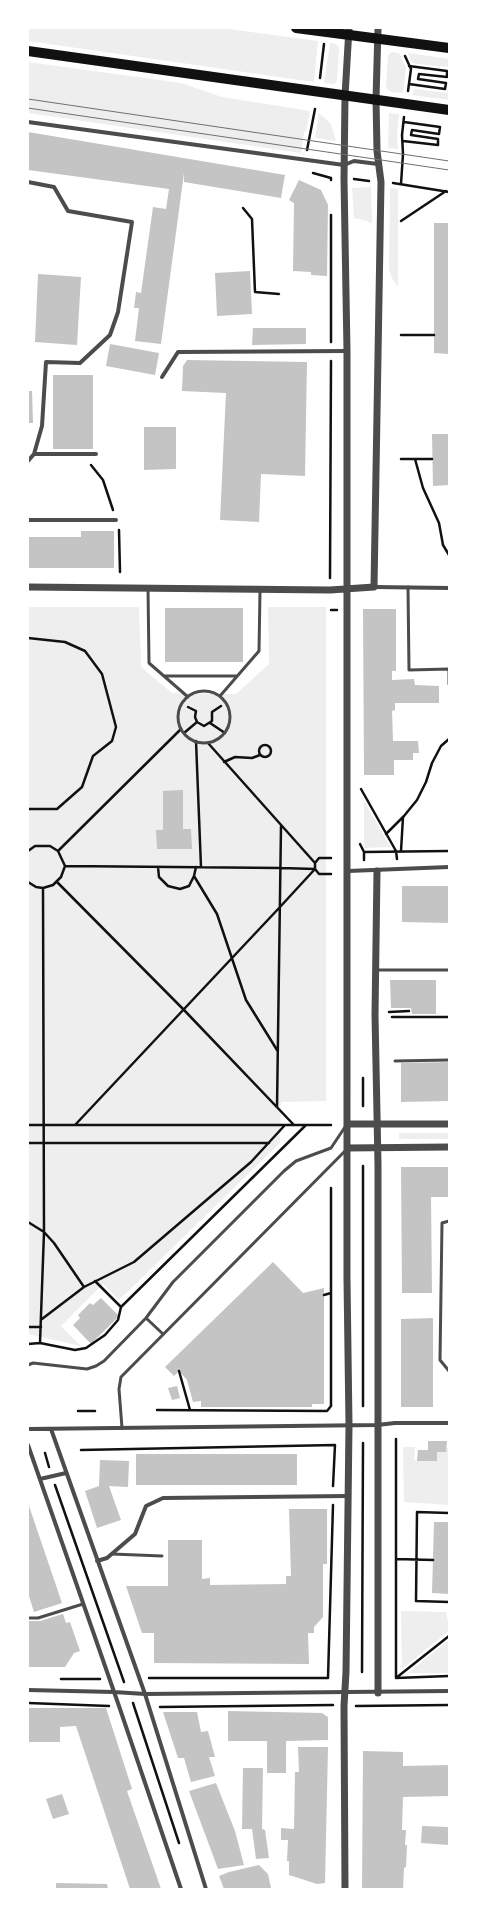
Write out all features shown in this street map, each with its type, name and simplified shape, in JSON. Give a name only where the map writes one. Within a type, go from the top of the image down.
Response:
[{"type":"main road","points":[[296,28],[349,32],[377,40],[449,48]]},
{"type":"main road","points":[[28,51],[449,110]]},
{"type":"street","points":[[374,587],[381,182],[378,164],[376,99],[378,28]]},
{"type":"street","points":[[345,1889],[345,1694],[349,1425],[347,1148],[347,351],[344,165],[345,96],[349,32]]},
{"type":"street","points":[[28,122],[344,165],[354,161],[378,164]]},
{"type":"street","points":[[28,182],[54,187],[68,211],[132,222],[118,312],[110,335],[80,363],[46,362],[42,426],[34,454],[28,461]]},
{"type":"street","points":[[162,377],[178,352],[347,351]]},
{"type":"street","points":[[34,454],[96,454]]},
{"type":"street","points":[[28,520],[116,520]]},
{"type":"street","points":[[28,587],[260,589],[347,589],[374,587],[449,588]]},
{"type":"street","points":[[348,871],[449,867]]},
{"type":"street","points":[[377,871],[378,1693]]},
{"type":"street","points":[[347,1124],[449,1124]]},
{"type":"street","points":[[347,1148],[449,1147]]},
{"type":"street","points":[[28,1429],[349,1425],[377,1426],[395,1423],[449,1423]]},
{"type":"street","points":[[51,1429],[145,1694],[206,1889]]},
{"type":"street","points":[[28,1445],[181,1889]]},
{"type":"street","points":[[40,1479],[66,1473]]},
{"type":"street","points":[[97,1561],[107,1558],[135,1534],[146,1506],[163,1498],[347,1496]]},
{"type":"street","points":[[28,1690],[145,1694],[345,1694],[449,1692]]},
{"type":"lane","points":[[408,587],[409,670],[449,669],[449,684]]},
{"type":"lane","points":[[148,588],[149,663],[188,697]]},
{"type":"lane","points":[[220,696],[259,651],[260,589]]},
{"type":"lane","points":[[164,676],[237,676]]},
{"type":"lane","points":[[199,691],[207,691],[220,696],[226,703],[230,718],[225,733],[208,743],[196,741],[184,733],[181,729],[178,715],[182,703],[188,697],[199,691]]},
{"type":"lane","points":[[376,970],[449,970]]},
{"type":"lane","points":[[394,1061],[449,1060]]},
{"type":"lane","points":[[28,1365],[33,1364],[87,1369],[104,1361],[146,1318],[173,1282],[284,1171],[296,1161],[331,1148],[347,1124]]},
{"type":"lane","points":[[122,1428],[119,1389],[121,1377],[308,1190],[347,1148]]},
{"type":"lane","points":[[449,1221],[442,1223],[440,1315],[440,1360],[449,1371]]},
{"type":"lane","points":[[146,1318],[164,1334]]},
{"type":"lane","points":[[111,1554],[162,1556]]},
{"type":"lane","points":[[28,1618],[38,1618],[83,1604]]},
{"type":"path","points":[[320,78],[323,47]]},
{"type":"path","points":[[403,52],[411,70],[408,94]]},
{"type":"path","points":[[409,66],[447,71],[446,77],[419,74],[418,79],[446,83],[445,89],[409,84]]},
{"type":"path","points":[[311,134],[315,109]]},
{"type":"path","points":[[402,184],[404,115]]},
{"type":"path","points":[[403,141],[438,145],[438,139],[411,136],[412,130],[440,134],[440,127],[404,122]]},
{"type":"path","points":[[331,178],[331,186]]},
{"type":"path","points":[[352,179],[372,182]]},
{"type":"path","points":[[390,183],[402,184],[414,188],[448,192]]},
{"type":"path","points":[[401,220],[448,192]]},
{"type":"path","points":[[243,208],[252,219],[255,292],[279,294]]},
{"type":"path","points":[[330,578],[331,209]]},
{"type":"path","points":[[401,335],[434,335]]},
{"type":"path","points":[[82,454],[103,480],[116,520],[119,531],[120,572]]},
{"type":"path","points":[[401,459],[432,459]]},
{"type":"path","points":[[415,459],[423,488],[439,523],[443,545],[449,555]]},
{"type":"path","points":[[28,638],[65,642],[84,651],[102,674],[116,727],[112,741],[93,756],[82,787],[57,808],[28,809]]},
{"type":"path","points":[[182,703],[196,712],[195,717],[197,722],[204,726],[210,723],[213,718],[212,712],[226,703]]},
{"type":"path","points":[[184,733],[197,722]]},
{"type":"path","points":[[210,723],[225,733]]},
{"type":"path","points":[[58,851],[181,729]]},
{"type":"path","points":[[386,834],[417,800],[426,782],[432,763],[441,746],[449,739]]},
{"type":"path","points":[[196,741],[201,867]]},
{"type":"path","points":[[208,743],[315,863]]},
{"type":"path","points":[[224,762],[235,757],[252,758],[260,754],[263,756],[269,755],[270,751],[268,746],[261,746],[259,749],[260,754]]},
{"type":"path","points":[[361,789],[396,851],[397,861]]},
{"type":"path","points":[[401,851],[403,817]]},
{"type":"path","points":[[277,1107],[281,826]]},
{"type":"path","points":[[28,850],[35,846],[50,846],[58,851],[65,866],[61,877],[57,882],[43,888],[36,887],[28,882]]},
{"type":"path","points":[[364,852],[449,851]]},
{"type":"path","points":[[331,874],[319,874],[315,869],[315,863],[319,858],[332,858]]},
{"type":"path","points":[[65,866],[315,869]]},
{"type":"path","points":[[158,867],[160,877],[168,886],[180,889],[189,886],[194,876],[196,867]]},
{"type":"path","points":[[75,1125],[232,960],[315,869]]},
{"type":"path","points":[[194,876],[217,914],[246,1000],[278,1051]]},
{"type":"path","points":[[57,882],[184,1010],[294,1125]]},
{"type":"path","points":[[40,1343],[44,1232],[43,888]]},
{"type":"path","points":[[389,1012],[409,1010],[409,1017]]},
{"type":"path","points":[[392,1017],[449,1017]]},
{"type":"path","points":[[356,1106],[369,1106]]},
{"type":"path","points":[[28,1125],[331,1125]]},
{"type":"path","points":[[42,1319],[84,1286],[134,1262],[251,1162],[285,1125]]},
{"type":"path","points":[[28,1344],[40,1343],[75,1350],[86,1348],[105,1335],[118,1320],[122,1307],[306,1125]]},
{"type":"path","points":[[28,1143],[270,1143]]},
{"type":"path","points":[[357,1168],[369,1165]]},
{"type":"path","points":[[363,1166],[363,1406]]},
{"type":"path","points":[[157,1410],[327,1411],[331,1406],[331,1188]]},
{"type":"path","points":[[28,1222],[44,1232],[54,1242],[84,1286]]},
{"type":"path","points":[[95,1281],[122,1307]]},
{"type":"path","points":[[324,1295],[331,1293]]},
{"type":"path","points":[[28,1327],[41,1327]]},
{"type":"path","points":[[179,1372],[190,1410]]},
{"type":"path","points":[[358,1406],[368,1406]]},
{"type":"path","points":[[78,1411],[95,1411]]},
{"type":"path","points":[[396,1439],[396,1678]]},
{"type":"path","points":[[362,1672],[363,1443]]},
{"type":"path","points":[[45,1453],[120,1671],[129,1693],[179,1844]]},
{"type":"path","points":[[449,1513],[417,1512],[416,1601],[449,1602]]},
{"type":"path","points":[[396,1559],[433,1560]]},
{"type":"path","points":[[396,1678],[449,1636]]},
{"type":"path","points":[[58,1679],[103,1679],[107,1674],[120,1671],[149,1678],[328,1678]]},
{"type":"path","points":[[356,1672],[369,1671]]},
{"type":"path","points":[[396,1678],[449,1676]]},
{"type":"path","points":[[28,1703],[115,1706],[120,1709]]},
{"type":"path","points":[[353,1706],[449,1705]]},
{"type":"path","points":[[150,1710],[157,1707],[335,1706]]},
{"type":"shaded area","points":[[28,28],[221,28],[318,41],[314,82],[28,41]]},
{"type":"shaded area","points":[[330,43],[336,44],[339,48],[337,81],[334,84],[324,83]]},
{"type":"shaded area","points":[[391,52],[399,53],[406,68],[403,93],[391,92],[386,88],[388,55]]},
{"type":"shaded area","points":[[408,53],[449,59],[449,67],[416,64],[411,61]]},
{"type":"shaded area","points":[[28,62],[181,83],[222,97],[310,111],[306,132],[304,132],[301,153],[28,113]]},
{"type":"shaded area","points":[[449,82],[449,100],[412,95],[415,89],[447,93]]},
{"type":"shaded area","points":[[319,113],[331,124],[336,141],[315,138]]},
{"type":"shaded area","points":[[389,113],[399,114],[397,136],[398,149],[388,148]]},
{"type":"shaded area","points":[[371,187],[372,223],[370,223],[354,218],[352,188]]},
{"type":"shaded area","points":[[390,188],[398,189],[398,287],[392,278],[389,269]]},
{"type":"shaded area","points":[[28,607],[139,607],[141,667],[172,693],[236,694],[269,664],[268,607],[326,607],[326,1101],[281,1102],[280,1143],[119,1300],[103,1284],[61,1326],[81,1346],[28,1334]]},
{"type":"shaded area","points":[[364,801],[390,846],[389,847],[364,848]]},
{"type":"shaded area","points":[[399,1133],[449,1133],[449,1139],[399,1139]]},
{"type":"shaded area","points":[[403,1447],[415,1447],[414,1460],[418,1461],[437,1461],[437,1452],[446,1452],[446,1448],[449,1448],[449,1505],[404,1502]]},
{"type":"shaded area","points":[[401,1611],[446,1612],[449,1626],[449,1631],[402,1669]]},
{"type":"shaded area","points":[[449,1640],[449,1673],[408,1673]]},
{"type":"building","points":[[28,132],[285,175],[281,198],[184,182],[184,173],[161,344],[135,341],[139,308],[134,308],[136,292],[141,293],[153,207],[166,209],[169,189],[28,170]]},
{"type":"building","points":[[299,180],[321,190],[328,205],[327,276],[311,275],[311,272],[293,271],[294,203],[289,200]]},
{"type":"building","points":[[434,223],[449,223],[449,354],[434,353]]},
{"type":"building","points":[[250,271],[252,314],[217,316],[215,273]]},
{"type":"building","points":[[38,274],[81,277],[77,345],[35,342]]},
{"type":"building","points":[[253,328],[306,328],[306,344],[252,345]]},
{"type":"building","points":[[110,344],[159,353],[155,375],[106,366]]},
{"type":"building","points":[[187,360],[307,362],[305,476],[261,474],[259,522],[220,520],[226,393],[182,391],[183,366]]},
{"type":"building","points":[[53,375],[93,375],[93,449],[53,449]]},
{"type":"building","points":[[28,391],[32,391],[33,423],[28,423]]},
{"type":"building","points":[[144,427],[176,427],[176,469],[144,470]]},
{"type":"building","points":[[432,434],[449,434],[449,485],[433,486]]},
{"type":"building","points":[[81,531],[114,531],[114,568],[28,568],[28,537],[81,537]]},
{"type":"building","points":[[165,608],[243,608],[243,662],[165,662]]},
{"type":"building","points":[[363,609],[396,609],[396,671],[392,671],[392,680],[414,679],[415,685],[439,686],[439,703],[395,703],[395,710],[392,711],[393,741],[418,741],[419,753],[413,753],[413,760],[394,760],[394,775],[364,775]]},
{"type":"building","points":[[183,790],[183,829],[191,829],[192,849],[157,849],[156,830],[163,830],[163,791]]},
{"type":"building","points":[[402,886],[449,886],[449,923],[402,922]]},
{"type":"building","points":[[390,980],[436,980],[436,1014],[412,1014],[411,1008],[391,1008]]},
{"type":"building","points":[[449,1062],[449,1101],[401,1102],[401,1063]]},
{"type":"building","points":[[401,1167],[449,1167],[449,1197],[431,1197],[432,1293],[402,1293]]},
{"type":"building","points":[[273,1262],[303,1293],[324,1288],[324,1404],[312,1404],[312,1407],[201,1407],[201,1401],[193,1402],[187,1380],[179,1371],[174,1376],[165,1367]]},
{"type":"building","points":[[101,1298],[119,1316],[91,1344],[73,1325],[80,1318],[78,1315],[90,1303],[93,1305]]},
{"type":"building","points":[[433,1318],[433,1407],[401,1407],[401,1319]]},
{"type":"building","points":[[177,1386],[180,1398],[172,1400],[168,1388]]},
{"type":"building","points":[[428,1441],[447,1441],[446,1452],[437,1452],[437,1461],[417,1461],[418,1450],[428,1450]]},
{"type":"building","points":[[136,1454],[297,1454],[297,1485],[136,1485]]},
{"type":"building","points":[[100,1460],[129,1461],[128,1487],[109,1486],[121,1520],[97,1528],[85,1491],[99,1486]]},
{"type":"building","points":[[28,1503],[62,1603],[34,1612],[28,1593]]},
{"type":"building","points":[[289,1509],[327,1509],[327,1564],[323,1564],[323,1617],[314,1627],[314,1633],[308,1633],[309,1664],[154,1663],[154,1633],[142,1633],[126,1586],[168,1586],[168,1540],[202,1540],[202,1579],[210,1578],[210,1585],[286,1584],[286,1576],[291,1576]]},
{"type":"building","points":[[434,1522],[449,1522],[449,1594],[432,1593]]},
{"type":"building","points":[[63,1614],[66,1623],[70,1622],[80,1651],[74,1653],[65,1667],[28,1667],[28,1621],[40,1621]]},
{"type":"building","points":[[28,1708],[106,1708],[132,1789],[127,1791],[161,1889],[130,1889],[76,1726],[60,1727],[60,1742],[28,1742]]},
{"type":"building","points":[[228,1711],[322,1713],[328,1717],[328,1740],[286,1741],[286,1773],[267,1773],[267,1741],[228,1741]]},
{"type":"building","points":[[163,1712],[197,1712],[201,1732],[208,1731],[215,1757],[209,1757],[215,1776],[191,1782],[184,1758],[178,1758]]},
{"type":"building","points":[[298,1747],[328,1747],[325,1883],[317,1884],[289,1875],[289,1861],[287,1861],[288,1840],[281,1840],[281,1828],[294,1829],[295,1772],[299,1772]]},
{"type":"building","points":[[363,1751],[403,1752],[403,1766],[449,1765],[449,1796],[403,1797],[402,1830],[406,1830],[405,1845],[407,1845],[403,1889],[362,1889]]},
{"type":"building","points":[[243,1768],[263,1768],[262,1829],[265,1830],[269,1858],[256,1859],[252,1829],[242,1829]]},
{"type":"building","points":[[216,1783],[235,1831],[244,1865],[218,1869],[189,1791]]},
{"type":"building","points":[[62,1794],[69,1814],[53,1819],[46,1799]]},
{"type":"building","points":[[422,1826],[449,1827],[449,1845],[421,1843]]},
{"type":"building","points":[[259,1865],[268,1874],[271,1888],[224,1889],[219,1876],[229,1872]]},
{"type":"building","points":[[56,1883],[107,1884],[108,1889],[56,1889]]},
{"type":"tram line","points":[[28,99],[449,161]]},
{"type":"tram line","points":[[28,108],[449,170]]}]
